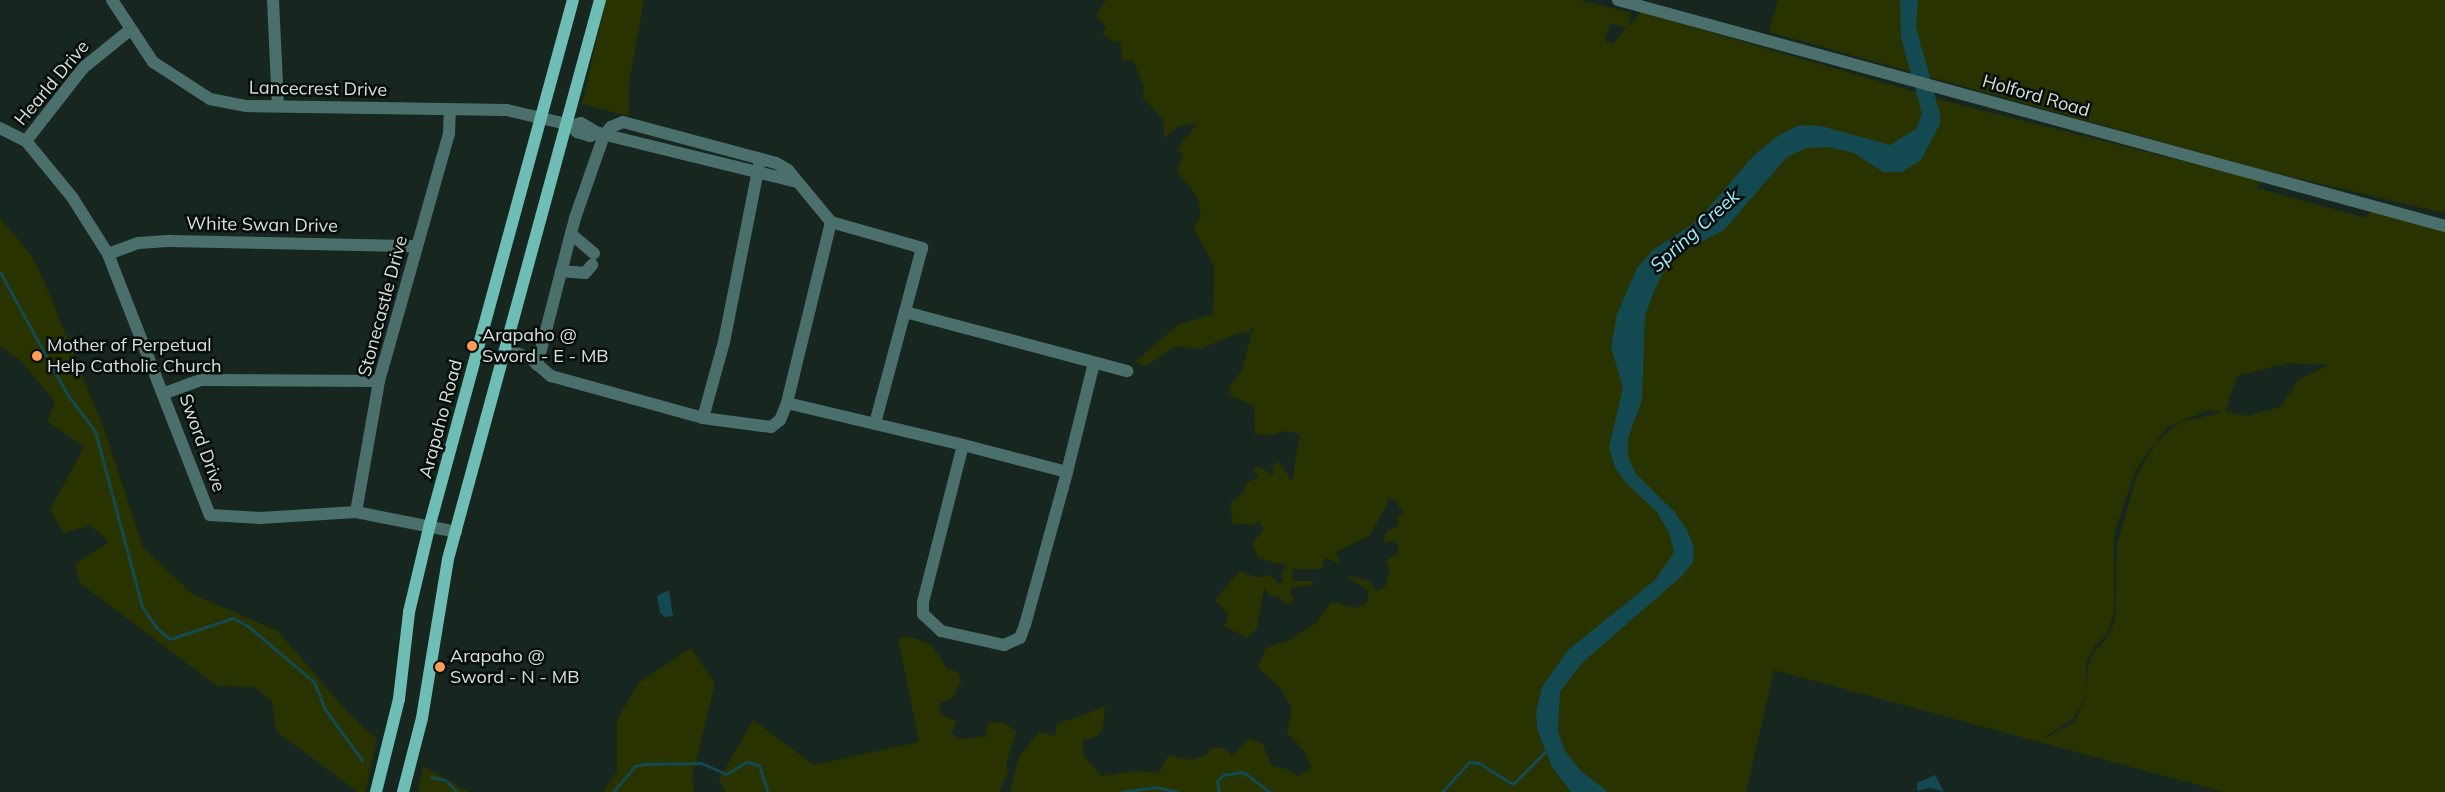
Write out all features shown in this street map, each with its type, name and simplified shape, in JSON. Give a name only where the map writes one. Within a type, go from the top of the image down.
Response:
[{"type":"main road","name":"Arapaho Road","points":[[376,792],[399,699],[409,612],[430,524],[573,0]]},
{"type":"main road","points":[[403,792],[422,718],[437,615],[456,532],[600,0]]},
{"type":"street","name":"Lancecrest Drive","points":[[112,0],[130,30],[154,62],[210,99],[237,104],[278,106],[450,111],[507,110],[566,124]]},
{"type":"street","points":[[273,0],[278,106]]},
{"type":"street","name":"Holford Road","points":[[1618,0],[2445,226]]},
{"type":"street","name":"Hearld Drive","points":[[26,141],[83,68],[130,30]]},
{"type":"street","name":"Stonecastle Drive","points":[[356,512],[379,381],[449,134],[450,111]]},
{"type":"street","name":"Sword Drive","points":[[0,128],[26,141],[72,197],[108,254],[165,393],[210,515],[260,518],[356,512],[430,524],[456,532]]},
{"type":"street","points":[[537,365],[571,234],[601,134],[758,166],[797,182],[831,222],[922,248],[875,424]]},
{"type":"street","points":[[703,418],[724,342],[758,166]]},
{"type":"street","points":[[506,349],[530,358],[551,376],[703,418],[771,427],[780,420],[787,403],[831,222]]},
{"type":"street","points":[[561,271],[585,273],[593,259],[571,234]]},
{"type":"street","name":"White Swan Drive","points":[[108,254],[139,243],[170,241],[417,246]]},
{"type":"street","points":[[905,312],[1127,372]]},
{"type":"street","points":[[963,445],[923,602],[924,614],[940,631],[1004,645],[1020,638],[1067,472],[1094,363]]},
{"type":"street","points":[[165,393],[201,380],[379,381]]},
{"type":"street","points":[[787,403],[1067,472]]},
{"type":"green space","points":[[606,0],[644,0],[629,83],[629,116],[582,104]]},
{"type":"green space","points":[[1106,0],[1579,0],[1631,13],[1628,27],[1641,12],[1953,103],[2262,181],[2256,188],[2366,218],[2372,210],[2445,232],[2445,792],[2224,792],[1774,670],[1746,792],[1584,792],[1550,747],[1568,651],[1542,687],[1536,712],[1537,729],[1552,767],[1571,792],[1010,792],[1019,757],[1039,732],[1055,736],[1057,724],[1105,707],[1102,732],[1092,739],[1083,739],[1084,756],[1102,776],[1137,771],[1158,773],[1169,755],[1190,760],[1205,755],[1212,748],[1224,748],[1232,756],[1250,739],[1262,743],[1272,766],[1287,769],[1297,776],[1311,768],[1305,752],[1287,733],[1292,708],[1281,689],[1258,667],[1266,648],[1288,641],[1316,623],[1331,602],[1356,608],[1366,604],[1369,591],[1347,576],[1368,580],[1377,591],[1385,587],[1390,569],[1385,561],[1396,555],[1399,546],[1393,540],[1383,543],[1386,532],[1399,525],[1397,516],[1403,513],[1396,501],[1387,498],[1387,505],[1369,536],[1336,552],[1340,564],[1325,557],[1322,569],[1292,569],[1293,581],[1313,581],[1313,585],[1292,587],[1290,593],[1294,599],[1287,605],[1277,596],[1270,597],[1264,587],[1257,628],[1248,638],[1224,626],[1229,615],[1215,600],[1240,571],[1258,578],[1270,575],[1279,584],[1283,581],[1281,571],[1288,566],[1259,558],[1253,548],[1253,542],[1263,531],[1260,521],[1254,525],[1233,523],[1230,504],[1245,490],[1246,483],[1259,477],[1253,470],[1259,466],[1273,476],[1273,465],[1279,462],[1292,481],[1300,434],[1285,431],[1272,435],[1255,434],[1254,406],[1231,396],[1229,388],[1242,370],[1254,324],[1248,334],[1242,332],[1199,349],[1176,346],[1144,367],[1136,361],[1178,325],[1213,314],[1214,266],[1194,229],[1201,215],[1198,198],[1177,171],[1183,154],[1176,151],[1197,123],[1179,126],[1164,138],[1164,120],[1143,97],[1144,87],[1133,60],[1123,62],[1120,41],[1113,42],[1102,33],[1107,27],[1096,15]],"holes":[[[1610,23],[1626,28],[1613,44],[1605,41]],[[2289,363],[2329,365],[2299,379],[2281,407],[2247,416],[2225,412],[2237,376]],[[2208,410],[2221,413],[2180,422],[2156,443],[2137,475],[2117,544],[2115,622],[2106,639],[2094,652],[2088,666],[2087,694],[2075,722],[2038,741],[2074,718],[2087,693],[2086,664],[2094,647],[2108,633],[2114,611],[2114,534],[2136,469],[2167,427]]]},
{"type":"green space","points":[[1778,0],[2445,0],[2445,213],[2259,169],[1769,32]]},
{"type":"green space","points":[[0,218],[31,255],[44,281],[105,432],[143,547],[192,594],[278,631],[349,714],[377,739],[365,792],[358,792],[276,731],[272,702],[255,687],[217,686],[80,583],[75,564],[109,542],[91,525],[64,533],[50,510],[84,447],[47,421],[55,402],[21,361],[0,346]]},
{"type":"green space","points":[[911,637],[931,644],[947,668],[959,673],[961,681],[952,698],[939,703],[941,715],[957,721],[951,732],[958,739],[985,737],[988,722],[1005,723],[1016,732],[1006,765],[1008,773],[999,792],[726,792],[719,780],[753,720],[814,765],[919,742],[898,638]]},
{"type":"green space","points":[[691,648],[715,683],[692,778],[694,792],[603,792],[617,771],[617,720],[639,682]]},
{"type":"green space","points":[[423,766],[469,792],[418,792]]},
{"type":"water","name":"Spring Creek","points":[[1900,0],[1918,0],[1916,27],[1940,114],[1940,124],[1921,160],[1902,172],[1883,172],[1854,153],[1828,147],[1806,148],[1786,158],[1724,230],[1679,253],[1666,266],[1655,289],[1645,315],[1642,400],[1628,438],[1628,456],[1636,474],[1674,511],[1687,530],[1694,548],[1693,562],[1682,576],[1583,662],[1560,692],[1558,731],[1565,751],[1580,770],[1608,792],[1571,792],[1552,767],[1537,729],[1536,712],[1542,687],[1568,650],[1655,580],[1674,552],[1669,533],[1657,512],[1627,484],[1615,468],[1609,447],[1623,388],[1611,347],[1617,314],[1637,268],[1653,250],[1697,221],[1754,155],[1778,136],[1799,125],[1821,126],[1890,145],[1917,128],[1922,113],[1901,38]]},
{"type":"water","points":[[669,590],[673,616],[665,617],[660,613],[657,596]]},
{"type":"water","points":[[1935,775],[1944,792],[1930,788],[1917,791],[1917,783]]},
{"type":"waterway","points":[[0,272],[67,394],[95,431],[142,607],[156,627],[170,639],[233,618],[248,626],[314,682],[326,711],[362,760]]},
{"type":"waterway","points":[[1442,792],[1469,762],[1479,763],[1513,784],[1547,750]]},
{"type":"waterway","points":[[613,792],[635,766],[644,764],[701,763],[726,774],[746,762],[759,765],[768,792]]},
{"type":"waterway","points":[[1219,792],[1217,781],[1223,775],[1243,772],[1270,792]]},
{"type":"waterway","points":[[431,777],[445,780],[457,792]]},
{"type":"waterway","points":[[1121,792],[1156,787],[1178,792]]},
{"type":"place","name":"Arapaho @ Sword - E - MB","points":[[472,346]]},
{"type":"place","name":"Mother of Perpetual Help Catholic Church","points":[[37,356]]},
{"type":"place","name":"Arapaho @ Sword - N - MB","points":[[440,667]]}]
